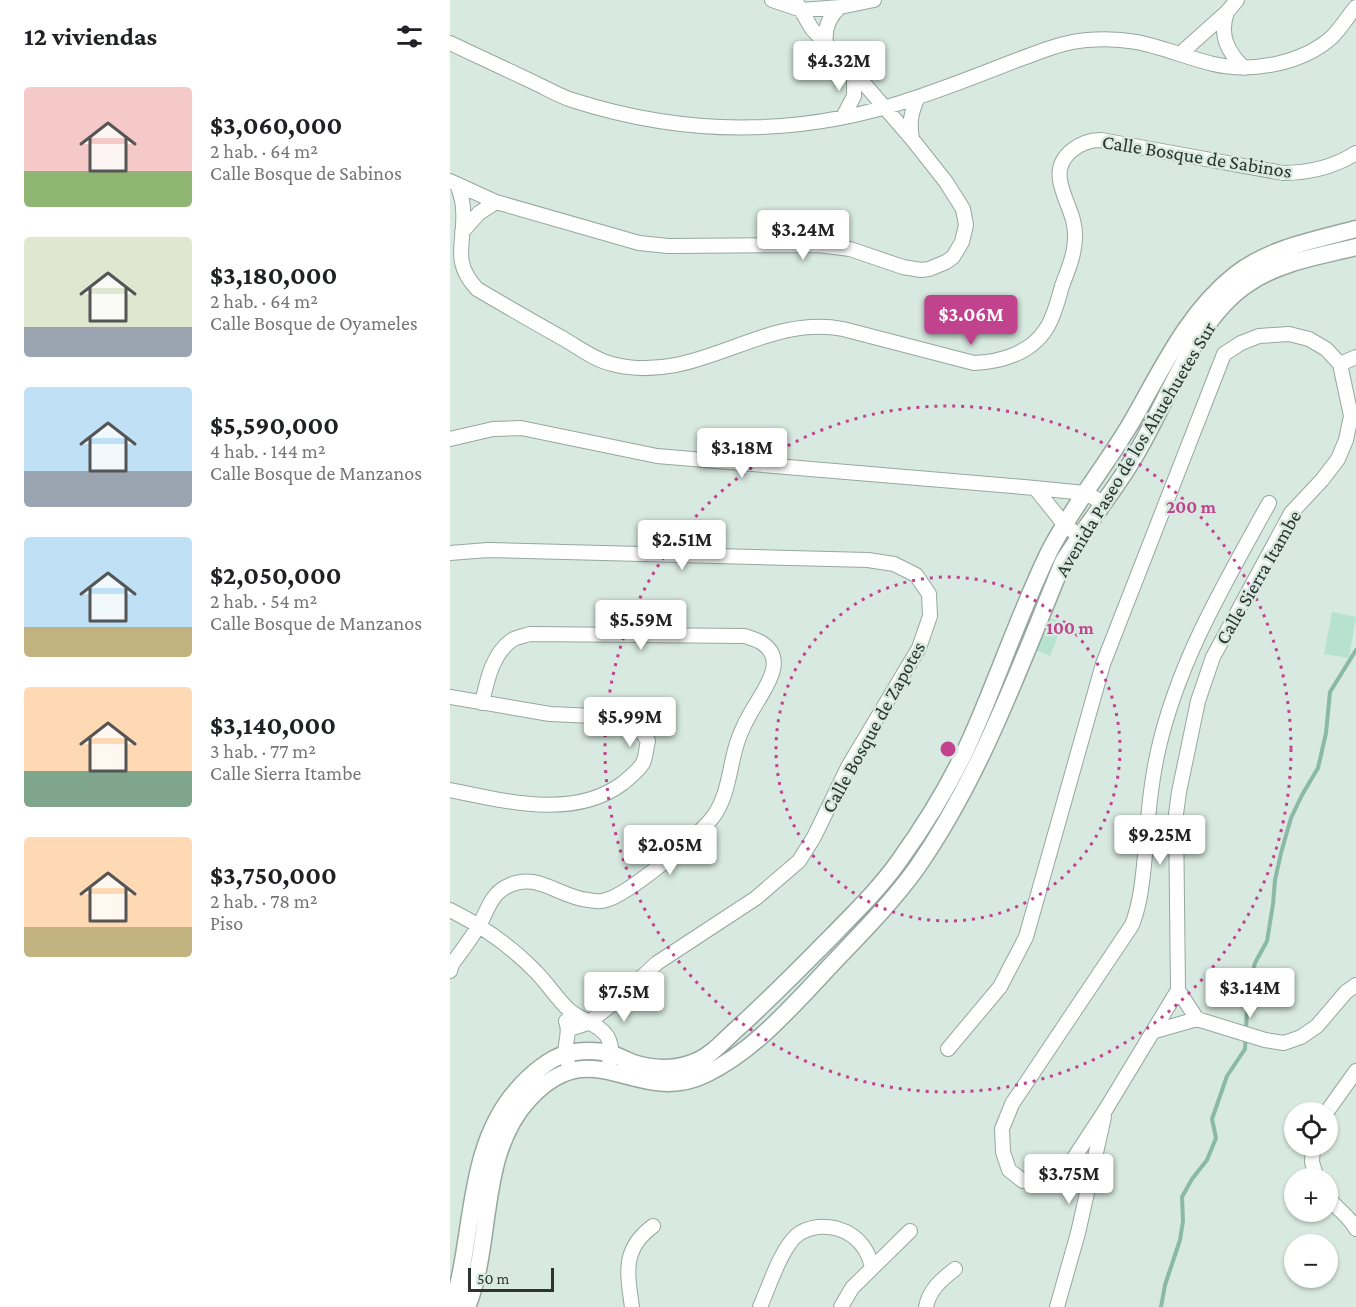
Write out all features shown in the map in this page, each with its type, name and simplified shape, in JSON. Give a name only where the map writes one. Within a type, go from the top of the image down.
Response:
[{"type":"street","points":[[772,0],[798,5],[840,7],[874,0]]},
{"type":"street","points":[[1180,54],[1227,12],[1237,0]]},
{"type":"street","points":[[454,183],[496,202],[639,243],[668,246],[818,245],[850,249],[912,269],[929,269],[946,262],[958,250],[965,234],[963,209],[946,182],[912,139],[854,72],[812,29],[798,5]]},
{"type":"street","points":[[826,45],[826,26],[840,7]]},
{"type":"street","points":[[450,43],[570,99],[628,115],[686,125],[730,128],[788,127],[884,108],[1054,47],[1085,40],[1125,40],[1153,45],[1214,64],[1244,68],[1278,63],[1312,50],[1332,36],[1356,7]]},
{"type":"street","points":[[1227,12],[1224,39],[1232,55],[1244,68]]},
{"type":"street","points":[[843,117],[854,96],[854,72]]},
{"type":"street","points":[[912,139],[910,125],[912,110],[918,97]]},
{"type":"street","name":"Calle Bosque de Sabinos","points":[[454,183],[463,208],[461,263],[466,278],[477,289],[602,361],[640,369],[676,367],[782,331],[812,326],[843,329],[974,363],[985,363],[1024,350],[1040,337],[1050,323],[1072,257],[1075,237],[1073,219],[1060,180],[1060,173],[1064,159],[1080,144],[1101,140],[1283,173],[1324,168],[1356,153]]},
{"type":"street","points":[[462,232],[479,213],[496,202]]},
{"type":"street","name":"Avenida Paseo de los Ahuehuetes Sur","points":[[467,1307],[462,1279],[478,1172],[495,1125],[518,1089],[547,1064],[565,1054],[588,1052],[611,1054],[637,1064],[656,1068],[684,1066],[702,1059],[771,998],[880,887],[942,794],[971,740],[1048,556],[1064,524],[1113,454],[1184,330],[1212,295],[1238,272],[1288,247],[1356,229]]},
{"type":"street","name":"Avenida Paseo de los Ahuehuetes Sur","points":[[452,1307],[508,1132],[529,1099],[556,1077],[573,1070],[588,1068],[605,1070],[643,1082],[666,1083],[688,1080],[708,1073],[746,1049],[788,1011],[893,900],[917,867],[985,750],[1064,562],[1079,536],[1104,503],[1144,441],[1198,338],[1225,303],[1249,283],[1297,261],[1356,247]]},
{"type":"street","points":[[948,1049],[1000,987],[1026,937],[1103,664],[1224,354],[1241,343],[1259,336],[1289,334],[1318,344],[1340,363],[1356,357]]},
{"type":"street","name":"Calle Sierra Itambe","points":[[1269,503],[1203,622],[1185,664],[1169,711],[1153,779],[1142,890],[1132,926],[1017,1096],[1002,1130],[1003,1152],[1009,1170],[1023,1181],[1041,1182],[1056,1176],[1072,1161],[1155,1031],[1178,990],[1176,814],[1197,701],[1219,644],[1291,513],[1322,480],[1342,450],[1351,416],[1340,363]]},
{"type":"street","points":[[450,438],[493,429],[521,428],[657,456],[1085,493],[1104,503]]},
{"type":"street","points":[[1035,488],[1064,524],[1079,536]]},
{"type":"street","name":"Calle Bosque de Zapotes","points":[[450,553],[488,550],[868,560],[894,564],[916,575],[929,594],[930,616],[919,648],[849,765],[814,837],[799,861],[756,898],[657,963],[615,1002],[588,1023],[569,1029]]},
{"type":"street","points":[[450,971],[452,964],[480,925],[490,902],[504,887],[522,880],[539,882],[575,898],[605,901],[623,893],[640,881],[696,834],[714,816],[724,794],[744,723],[771,681],[774,667],[772,654],[762,643],[745,636],[530,634],[513,639],[500,653],[489,675],[482,703]]},
{"type":"street","points":[[450,697],[550,714],[616,717],[637,724],[648,741],[643,763],[633,776],[614,790],[592,800],[566,804],[536,804],[450,790]]},
{"type":"street","points":[[450,910],[480,925],[512,950],[536,972],[571,1012],[603,1032],[610,1042],[611,1054],[605,1070]]},
{"type":"street","points":[[1155,1031],[1197,1019],[1260,1039],[1284,1042],[1301,1037],[1317,1026],[1346,992],[1356,985]]},
{"type":"street","points":[[1178,990],[1197,1019]]},
{"type":"street","points":[[557,997],[569,1029],[565,1041],[565,1054],[573,1070]]},
{"type":"street","name":"Calle Bosque de Zapotes","points":[[603,1032],[615,1002]]},
{"type":"street","points":[[1334,1102],[1356,1071]]},
{"type":"street","points":[[1057,1307],[1078,1233],[1106,1110]]},
{"type":"street","points":[[1338,1206],[1348,1216],[1356,1229]]},
{"type":"street","points":[[632,1307],[628,1263],[632,1248],[642,1234],[653,1226]]},
{"type":"street","points":[[760,1307],[786,1249],[797,1235],[811,1228],[826,1227],[844,1230],[860,1242],[869,1255],[872,1267]]},
{"type":"street","points":[[841,1307],[852,1288],[910,1231]]},
{"type":"street","points":[[926,1307],[938,1282],[955,1269]]},
{"type":"green space","points":[[1332,612],[1356,617],[1349,658],[1324,654]]},
{"type":"green space","points":[[1047,617],[1063,623],[1050,656],[1033,649]]},
{"type":"waterway","points":[[1161,1307],[1165,1285],[1180,1240],[1183,1221],[1182,1197],[1207,1160],[1216,1138],[1212,1119],[1227,1076],[1245,1049],[1248,990],[1255,963],[1267,941],[1275,880],[1291,818],[1318,768],[1326,733],[1330,692],[1356,650]]}]
